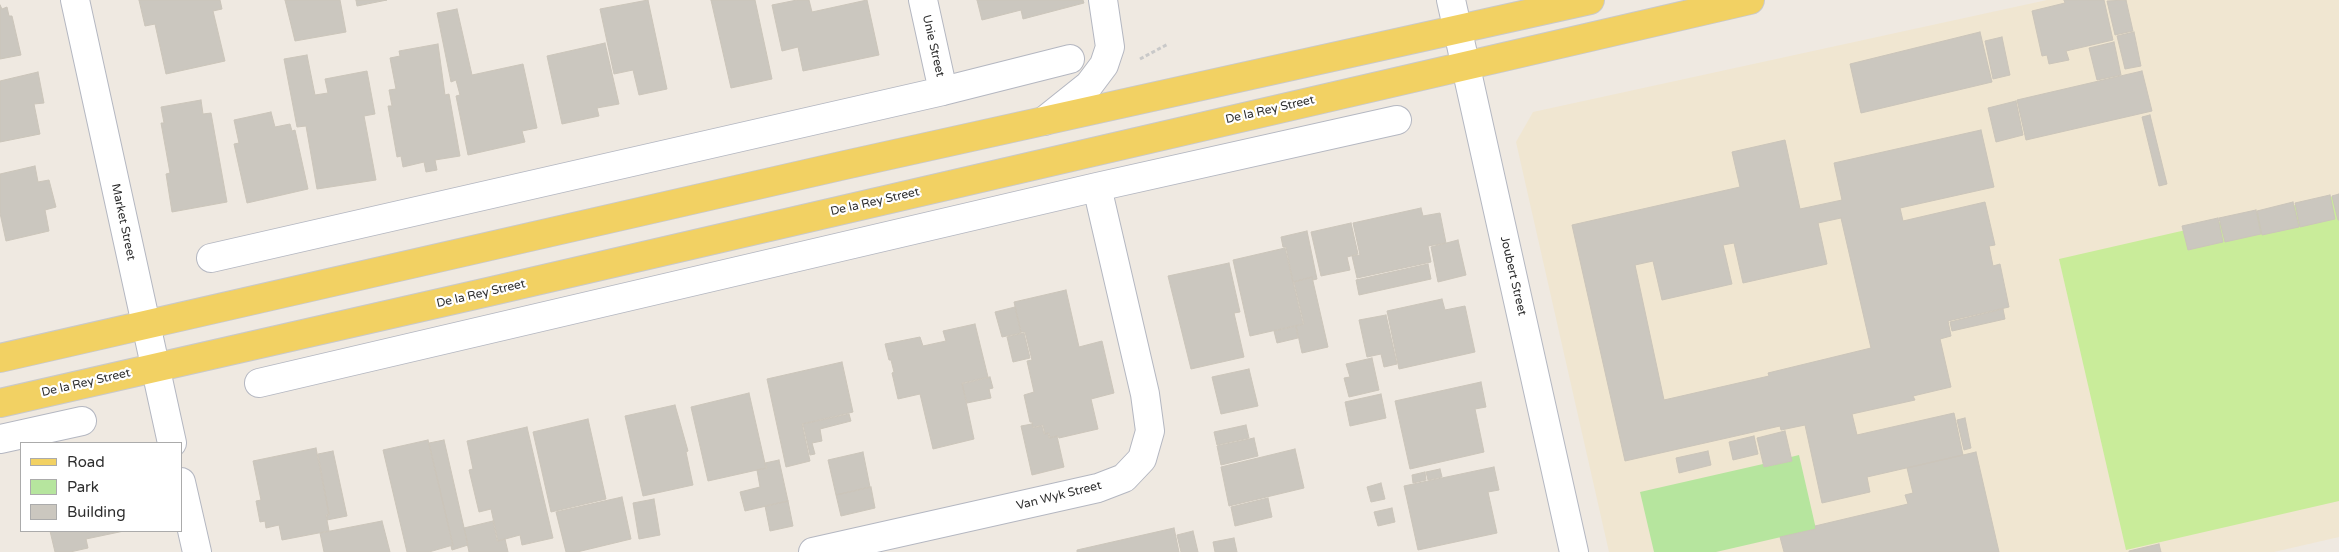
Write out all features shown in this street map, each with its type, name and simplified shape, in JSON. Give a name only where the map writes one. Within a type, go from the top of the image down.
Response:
[{"type":"main road","points":[[0,358],[1044,121],[1590,0]]},
{"type":"main road","name":"De la Rey Street","points":[[0,403],[1750,0]]},
{"type":"street","name":"Market Street","points":[[75,0],[172,442]]},
{"type":"street","name":"Unie Street","points":[[923,0],[943,91]]},
{"type":"street","points":[[1044,121],[1089,86],[1104,65],[1110,47],[1103,0]]},
{"type":"street","name":"Joubert Street","points":[[1451,0],[1574,552]]},
{"type":"street","points":[[211,258],[943,91],[1070,59]]},
{"type":"street","points":[[259,383],[1097,187],[1397,120]]},
{"type":"street","name":"Van Wyk Street","points":[[813,552],[1098,488],[1124,478],[1142,459],[1150,431],[1145,394],[1097,187]]},
{"type":"street","points":[[0,440],[82,422]]},
{"type":"street","points":[[182,486],[197,552]]},
{"type":"path","points":[[1135,62],[1168,44]]},
{"type":"shaded area","points":[[2047,0],[2339,0],[2339,537],[2274,552],[1609,552],[1516,142],[1533,112]]},
{"type":"green space","points":[[2339,195],[2339,501],[2126,550],[2059,259]]},
{"type":"green space","points":[[1799,455],[1816,529],[1716,552],[1654,552],[1640,492],[1763,464],[1764,467],[1791,461],[1791,457]]},
{"type":"building","points":[[139,0],[220,0],[222,9],[213,11],[225,61],[166,74],[155,24],[145,26]]},
{"type":"building","points":[[285,0],[340,0],[346,32],[295,41]]},
{"type":"building","points":[[356,0],[387,0],[357,6]]},
{"type":"building","points":[[648,0],[667,89],[639,95],[633,70],[614,74],[600,9]]},
{"type":"building","points":[[711,0],[755,0],[772,79],[731,88]]},
{"type":"building","points":[[797,0],[809,0],[812,12],[867,0],[879,55],[803,71],[798,47],[782,51],[772,5]]},
{"type":"building","points":[[977,0],[1083,0],[1084,3],[1023,19],[1021,10],[982,20]]},
{"type":"building","points":[[2064,0],[2104,0],[2113,40],[2066,51],[2069,60],[2049,64],[2047,55],[2042,56],[2032,11],[2065,3]]},
{"type":"building","points":[[2126,0],[2133,31],[2115,35],[2107,1]]},
{"type":"building","points":[[0,5],[2,9],[7,7],[9,16],[12,16],[21,55],[0,59]]},
{"type":"building","points":[[457,9],[472,75],[523,64],[537,128],[522,131],[525,142],[468,155],[456,96],[460,95],[456,80],[451,82],[437,13]]},
{"type":"building","points":[[1980,32],[1992,82],[1861,113],[1850,64]]},
{"type":"building","points":[[2134,32],[2141,66],[2125,69],[2117,36]]},
{"type":"building","points":[[2002,37],[2010,75],[1993,79],[1985,41]]},
{"type":"building","points":[[2114,42],[2121,75],[2097,80],[2089,48]]},
{"type":"building","points":[[605,43],[619,104],[597,108],[599,116],[562,124],[547,56]]},
{"type":"building","points":[[438,44],[445,95],[449,94],[460,156],[435,160],[437,170],[426,172],[424,162],[403,167],[401,156],[397,157],[388,106],[392,106],[389,90],[396,89],[390,58],[400,56],[399,51]]},
{"type":"building","points":[[307,55],[315,95],[328,93],[325,79],[367,71],[375,114],[364,116],[376,180],[317,189],[306,126],[297,127],[284,59]]},
{"type":"building","points":[[2142,71],[2152,111],[2026,140],[2017,100]]},
{"type":"building","points":[[38,72],[44,103],[34,104],[40,134],[0,142],[0,81]]},
{"type":"building","points":[[201,100],[203,114],[211,113],[227,202],[172,212],[166,174],[170,173],[161,123],[164,123],[161,107]]},
{"type":"building","points":[[2016,101],[2023,135],[1996,142],[1988,108]]},
{"type":"building","points":[[271,112],[275,127],[290,124],[292,131],[295,130],[308,189],[247,203],[234,144],[239,143],[234,120]]},
{"type":"building","points":[[2150,115],[2167,184],[2159,186],[2142,117]]},
{"type":"building","points":[[1981,130],[1994,187],[1900,208],[1903,221],[1985,202],[1995,245],[1989,246],[1993,266],[2000,264],[2009,307],[1948,321],[1951,336],[1940,339],[1951,387],[1913,396],[1915,400],[1852,414],[1857,435],[1954,413],[1963,455],[1867,477],[1870,492],[1822,503],[1805,425],[1781,430],[1780,426],[1625,461],[1572,225],[1740,187],[1732,152],[1785,140],[1800,209],[1842,200],[1834,163]],"holes":[[[1841,218],[1871,348],[1768,373],[1769,376],[1664,400],[1635,265],[1653,261],[1662,300],[1732,284],[1723,245],[1734,243],[1743,283],[1827,264],[1818,223]]]},
{"type":"building","points":[[35,166],[38,182],[49,180],[56,207],[45,210],[49,231],[6,241],[0,213],[0,174]]},
{"type":"building","points":[[2339,194],[2339,220],[2338,220],[2332,196]]},
{"type":"building","points":[[2330,195],[2335,219],[2300,227],[2295,203]]},
{"type":"building","points":[[2293,202],[2299,227],[2262,235],[2257,211]]},
{"type":"building","points":[[1421,208],[1423,216],[1440,213],[1446,243],[1428,246],[1431,262],[1357,278],[1352,256],[1360,255],[1353,223]]},
{"type":"building","points":[[2256,210],[2261,234],[2225,242],[2219,218]]},
{"type":"building","points":[[2218,218],[2223,242],[2188,250],[2182,226]]},
{"type":"building","points":[[1351,223],[1358,254],[1347,257],[1350,270],[1321,276],[1311,232]]},
{"type":"building","points":[[1307,231],[1317,279],[1313,280],[1312,277],[1293,282],[1286,247],[1283,247],[1281,237]]},
{"type":"building","points":[[1458,240],[1466,275],[1438,282],[1431,247]]},
{"type":"building","points":[[1285,248],[1303,324],[1250,336],[1233,260]]},
{"type":"building","points":[[1229,263],[1240,312],[1234,313],[1244,357],[1191,369],[1168,276]]},
{"type":"building","points":[[1428,264],[1431,279],[1359,295],[1356,280]]},
{"type":"building","points":[[1312,277],[1328,347],[1302,353],[1296,326],[1304,324],[1294,282]]},
{"type":"building","points":[[1066,290],[1079,347],[1102,341],[1114,393],[1091,399],[1098,429],[1059,438],[1058,436],[1050,438],[1049,433],[1045,434],[1043,425],[1033,427],[1032,422],[1030,422],[1024,395],[1034,392],[1027,361],[1032,360],[1025,332],[1021,332],[1014,302]]},
{"type":"building","points":[[1442,299],[1445,310],[1465,306],[1475,352],[1399,369],[1387,311]]},
{"type":"building","points":[[1015,307],[1021,333],[1002,337],[995,312]]},
{"type":"building","points":[[2003,309],[2005,319],[1952,331],[1950,322]]},
{"type":"building","points":[[1386,315],[1397,364],[1384,367],[1381,354],[1367,357],[1359,320]]},
{"type":"building","points":[[975,324],[988,377],[962,383],[974,439],[933,449],[920,394],[898,399],[892,373],[894,372],[885,344],[920,337],[923,346],[946,341],[943,331]]},
{"type":"building","points":[[1296,326],[1298,338],[1277,343],[1274,331]]},
{"type":"building","points":[[1024,333],[1030,358],[1013,362],[1007,337]]},
{"type":"building","points":[[1372,358],[1379,390],[1349,397],[1344,378],[1350,377],[1346,364]]},
{"type":"building","points":[[842,362],[853,412],[802,424],[810,461],[786,467],[767,379]]},
{"type":"building","points":[[1249,369],[1258,406],[1221,414],[1212,377]]},
{"type":"building","points":[[990,377],[993,388],[989,389],[991,398],[967,403],[962,384]]},
{"type":"building","points":[[1481,382],[1486,407],[1475,409],[1484,452],[1410,469],[1395,401]]},
{"type":"building","points":[[749,393],[766,468],[708,481],[691,407]]},
{"type":"building","points":[[1381,394],[1386,418],[1350,426],[1345,402]]},
{"type":"building","points":[[675,405],[688,451],[686,452],[693,485],[643,496],[625,416]]},
{"type":"building","points":[[849,414],[851,421],[820,429],[822,441],[812,443],[815,454],[810,455],[803,424]]},
{"type":"building","points":[[1965,418],[1971,448],[1964,450],[1957,420]]},
{"type":"building","points":[[588,419],[606,499],[551,512],[533,432]]},
{"type":"building","points":[[1032,424],[1033,428],[1042,426],[1044,434],[1048,433],[1049,438],[1057,436],[1064,467],[1032,475],[1021,426]]},
{"type":"building","points":[[1246,425],[1249,438],[1217,445],[1214,432]]},
{"type":"building","points":[[527,427],[553,538],[522,545],[520,535],[498,541],[491,509],[479,512],[469,470],[473,469],[467,441]]},
{"type":"building","points":[[1785,431],[1792,461],[1764,467],[1757,438]]},
{"type":"building","points":[[1754,436],[1758,454],[1733,460],[1729,442]]},
{"type":"building","points":[[1254,438],[1258,456],[1221,465],[1217,446]]},
{"type":"building","points":[[428,440],[453,545],[429,552],[407,552],[383,450]]},
{"type":"building","points":[[444,440],[468,545],[452,550],[451,546],[453,546],[429,443]]},
{"type":"building","points":[[316,448],[329,514],[326,515],[329,531],[282,540],[279,525],[266,528],[265,521],[260,522],[256,501],[261,500],[253,461]]},
{"type":"building","points":[[1295,449],[1304,488],[1229,506],[1221,467]]},
{"type":"building","points":[[333,451],[347,516],[327,520],[327,515],[329,515],[318,454]]},
{"type":"building","points":[[1708,451],[1711,465],[1679,473],[1676,458]]},
{"type":"building","points":[[863,452],[870,487],[836,495],[828,460]]},
{"type":"building","points":[[1976,452],[1999,552],[1784,552],[1780,537],[1816,529],[1815,526],[1908,504],[1905,495],[1913,493],[1907,468]]},
{"type":"building","points":[[779,460],[788,501],[745,511],[740,492],[760,487],[757,470],[767,468],[765,463]]},
{"type":"building","points":[[1494,467],[1499,490],[1488,492],[1497,533],[1418,550],[1404,486]]},
{"type":"building","points":[[1440,469],[1442,477],[1428,480],[1426,472]]},
{"type":"building","points":[[1425,472],[1426,480],[1413,483],[1412,475]]},
{"type":"building","points":[[1381,483],[1385,499],[1371,502],[1367,487]]},
{"type":"building","points":[[871,487],[875,508],[841,516],[836,495]]},
{"type":"building","points":[[622,497],[631,539],[577,552],[566,552],[556,512]]},
{"type":"building","points":[[1268,498],[1272,517],[1235,526],[1231,507]]},
{"type":"building","points":[[654,499],[660,535],[639,539],[633,503]]},
{"type":"building","points":[[788,501],[793,526],[770,531],[765,506]]},
{"type":"building","points":[[1392,508],[1395,522],[1378,526],[1374,512]]},
{"type":"building","points":[[382,521],[390,552],[324,552],[320,533]]},
{"type":"building","points":[[493,521],[497,541],[505,539],[508,552],[469,552],[464,528]]},
{"type":"building","points":[[1174,528],[1179,552],[1077,552],[1077,550]]},
{"type":"building","points":[[1193,531],[1198,552],[1181,552],[1177,535]]},
{"type":"building","points":[[50,532],[119,532],[86,539],[88,548],[70,552],[55,552]]},
{"type":"building","points":[[1234,538],[1237,552],[1215,552],[1213,542]]},
{"type":"building","points":[[2159,544],[2161,552],[2129,552],[2129,551]]}]
